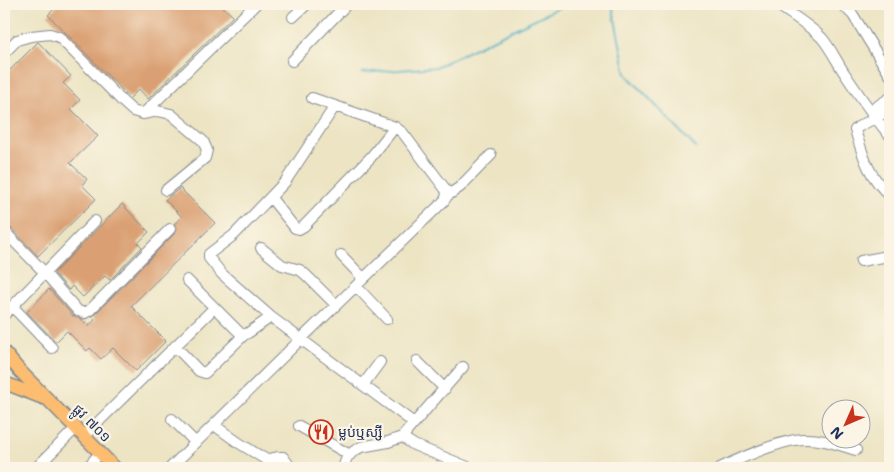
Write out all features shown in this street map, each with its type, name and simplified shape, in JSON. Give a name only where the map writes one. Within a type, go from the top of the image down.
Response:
[{"type":"main road","name":"ផ្លូវ ៧០១","points":[[4,352],[107,463]]},
{"type":"main road","points":[[4,384],[48,400]]},
{"type":"street","points":[[143,114],[254,4]]},
{"type":"street","points":[[293,17],[307,4]]},
{"type":"street","points":[[292,61],[347,4]]},
{"type":"street","points":[[776,4],[797,18],[828,46],[844,72],[890,136]]},
{"type":"street","points":[[842,4],[853,15],[890,75]]},
{"type":"street","points":[[4,53],[17,40],[50,34],[59,37],[134,111],[143,114],[158,111],[171,114],[203,141],[207,150],[205,158],[166,190]]},
{"type":"street","points":[[312,98],[395,127],[403,133],[446,190],[447,196]]},
{"type":"street","points":[[890,98],[855,130],[864,160],[874,178],[890,196]]},
{"type":"street","points":[[335,106],[285,182],[234,235],[209,254],[209,258],[222,274],[271,317],[414,423]]},
{"type":"street","points":[[874,114],[890,110]]},
{"type":"street","points":[[271,198],[295,228],[299,229],[371,157],[395,127]]},
{"type":"street","points":[[170,468],[447,196],[491,156]]},
{"type":"street","points":[[4,315],[95,221]]},
{"type":"street","points":[[4,231],[78,311],[85,313],[170,229]]},
{"type":"street","points":[[261,248],[282,265],[300,270],[336,306]]},
{"type":"street","points":[[341,256],[387,319]]},
{"type":"street","points":[[861,261],[890,257]]},
{"type":"street","points":[[187,280],[244,335]]},
{"type":"street","points":[[12,306],[52,348]]},
{"type":"street","points":[[36,468],[80,432],[214,308]]},
{"type":"street","points":[[175,346],[199,371],[205,373],[244,335],[271,317]]},
{"type":"street","points":[[417,361],[445,389]]},
{"type":"street","points":[[363,385],[380,362]]},
{"type":"street","points":[[343,468],[347,457],[361,447],[388,442],[402,437],[463,367]]},
{"type":"street","points":[[172,419],[196,443]]},
{"type":"street","points":[[214,425],[239,444],[265,459],[282,457],[291,468]]},
{"type":"street","points":[[299,426],[350,455]]},
{"type":"street","points":[[402,437],[414,445],[470,468]]},
{"type":"street","points":[[720,468],[785,442],[805,439],[822,441]]},
{"type":"street","points":[[87,468],[107,463]]},
{"type":"building","points":[[59,4],[220,4],[233,16],[148,99],[139,89],[130,98],[48,15]]},
{"type":"building","points":[[38,42],[71,76],[63,83],[80,100],[71,109],[98,136],[70,163],[87,179],[82,185],[96,199],[38,256],[9,226],[4,224],[4,76]]},
{"type":"building","points":[[180,188],[215,223],[131,306],[166,341],[136,371],[113,348],[101,359],[90,348],[87,351],[67,331],[56,342],[27,312],[49,289],[73,316],[81,319],[88,326],[95,320],[92,317],[175,233],[177,228],[174,224],[182,217],[165,200]]},
{"type":"building","points":[[122,204],[149,232],[138,243],[142,247],[110,280],[105,276],[83,297],[72,286],[69,290],[54,273]]},
{"type":"waterway","points":[[362,73],[436,67],[566,4]]},
{"type":"waterway","points":[[612,4],[626,74],[696,148]]},
{"type":"place","name":"ម្លប់ឬស្សី","points":[[321,432]]}]
